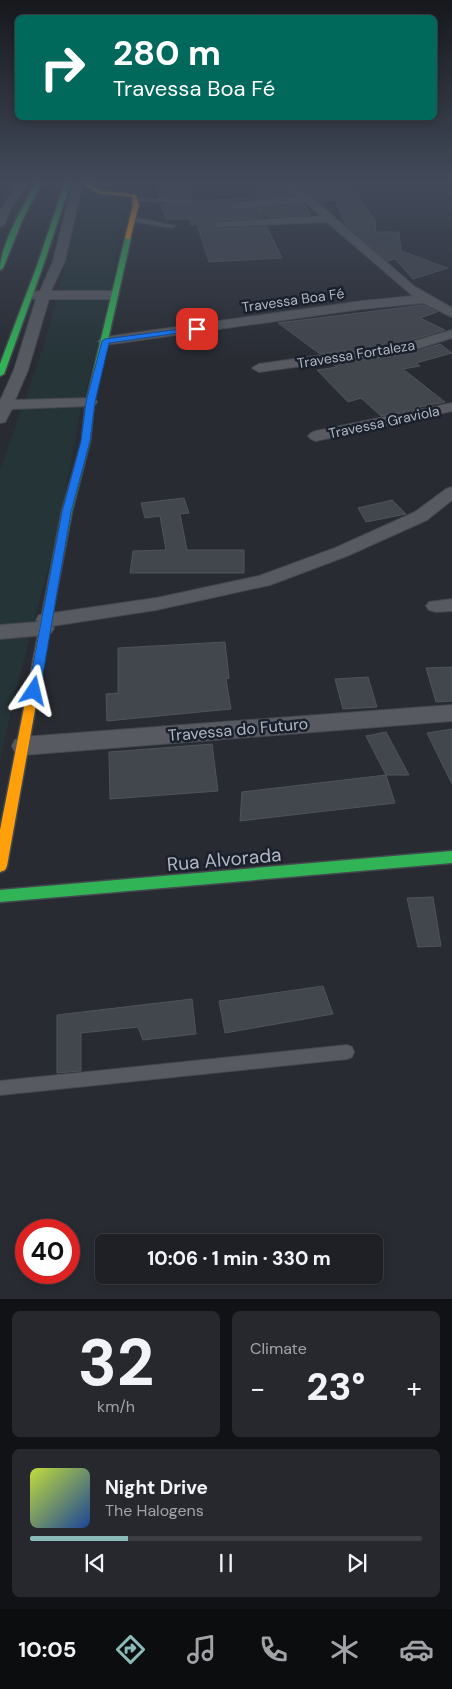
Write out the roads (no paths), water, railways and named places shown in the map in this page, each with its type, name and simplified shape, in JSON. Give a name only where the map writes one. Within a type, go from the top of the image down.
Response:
[{"type":"street","points":[[1,266],[10,243]]},
{"type":"street","points":[[0,374],[48,243]]},
{"type":"street","points":[[0,418],[2,404],[21,370],[44,295],[59,261],[63,243]]},
{"type":"street","points":[[0,866],[67,512],[86,441],[90,402],[126,243]]},
{"type":"street","points":[[356,243],[425,300],[452,313]]},
{"type":"street","points":[[28,263],[40,266]]},
{"type":"street","points":[[1,266],[14,264]]},
{"type":"street","points":[[30,295],[113,295]]},
{"type":"street","name":"Travessa Boa Fé","points":[[105,341],[362,306],[425,300]]},
{"type":"street","name":"Travessa Fortaleza","points":[[259,368],[404,348],[452,334]]},
{"type":"street","points":[[2,404],[90,402]]},
{"type":"street","name":"Travessa Graviola","points":[[316,436],[452,407]]},
{"type":"street","points":[[0,632],[156,604],[263,582],[341,552],[421,516],[452,492]]},
{"type":"street","name":"Travessa do Futuro","points":[[23,746],[452,713]]},
{"type":"street","name":"Rua Alvorada","points":[[0,896],[452,858]]},
{"type":"lane","points":[[0,1088],[348,1052]]}]
